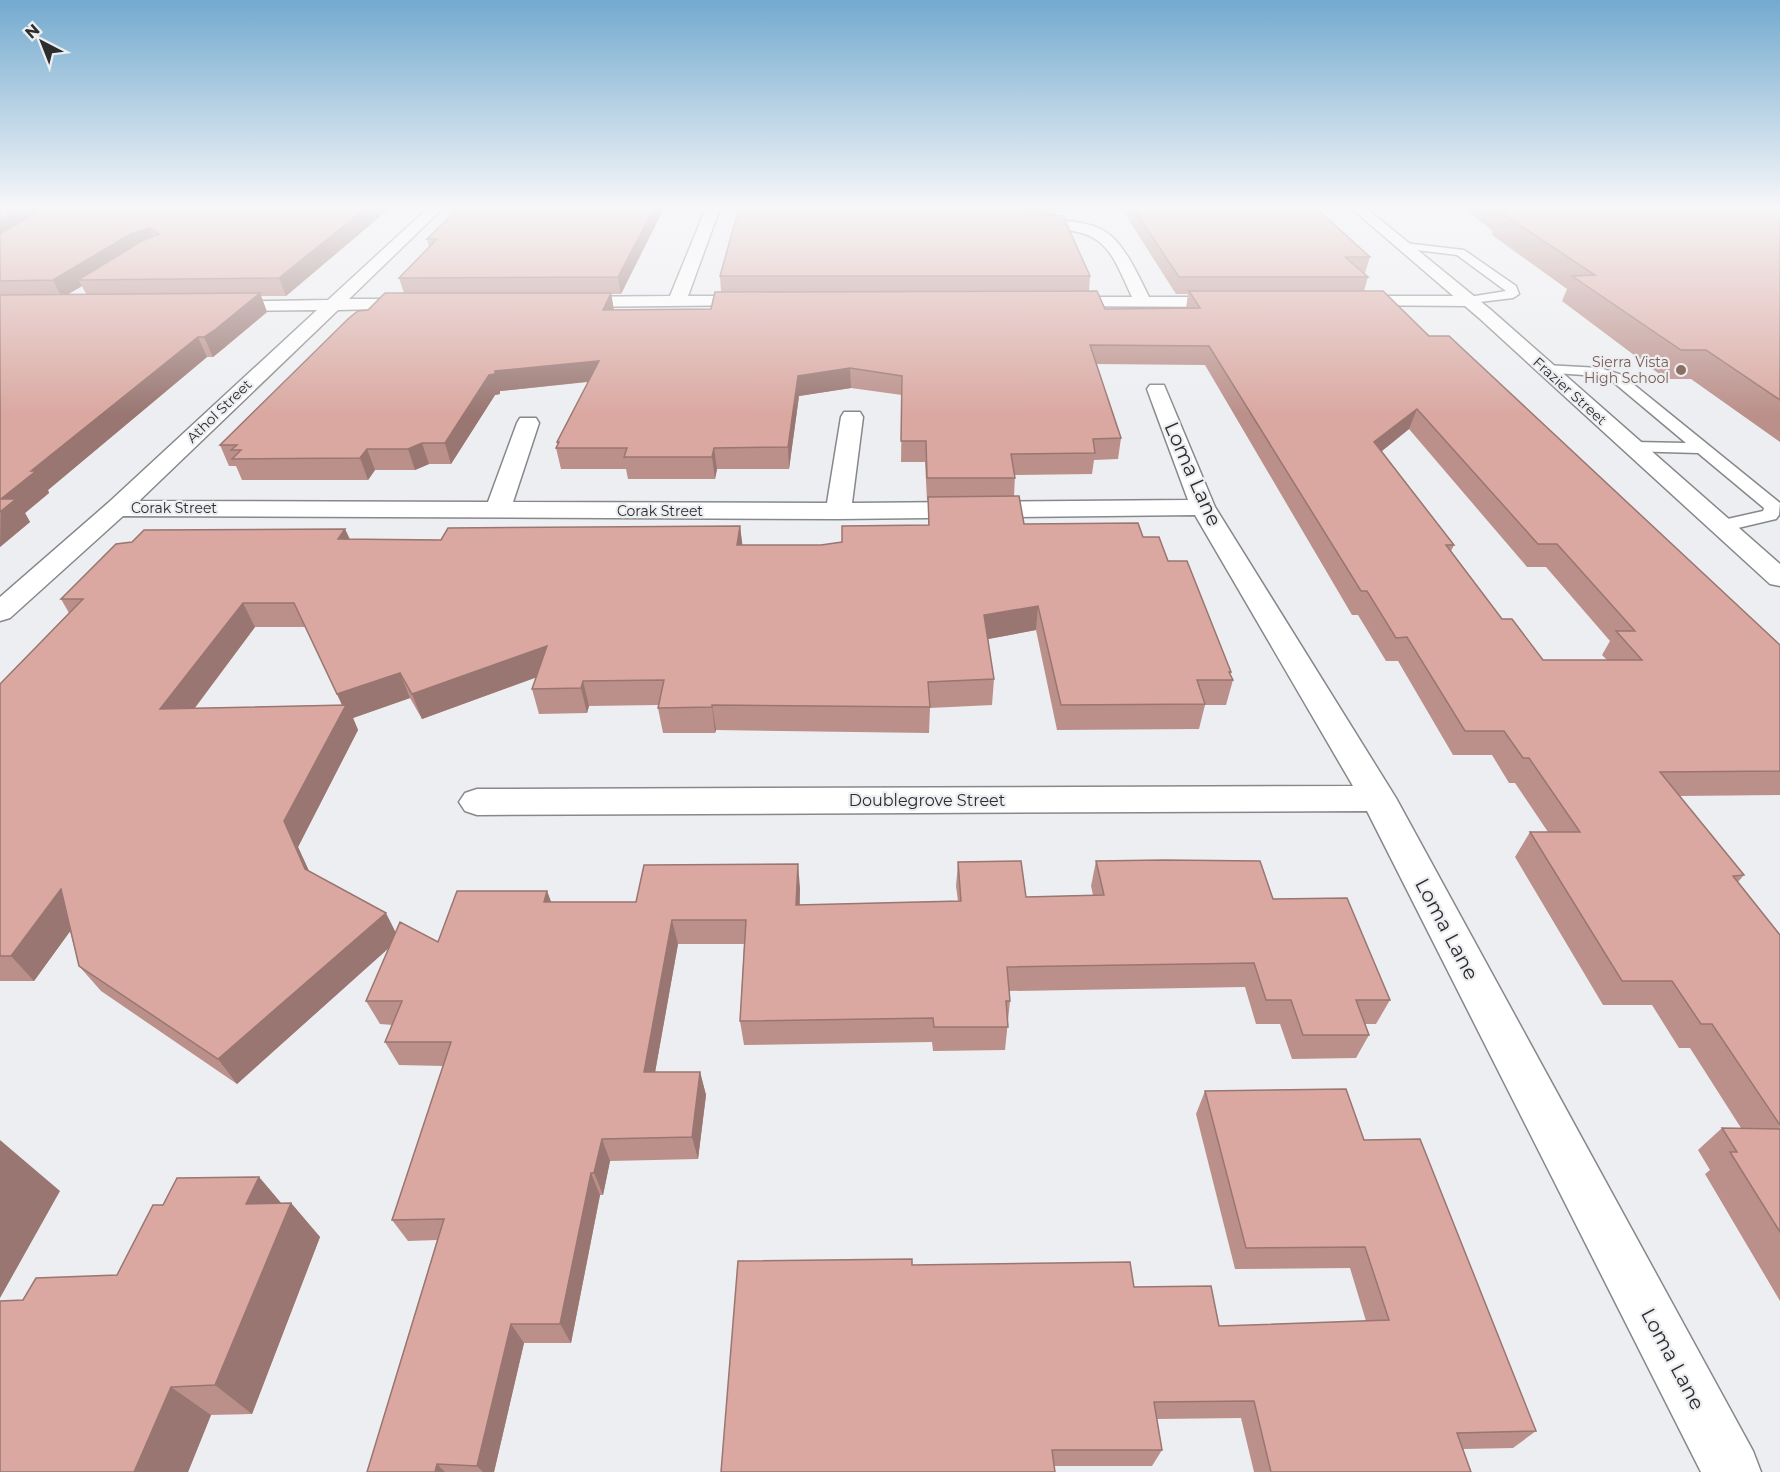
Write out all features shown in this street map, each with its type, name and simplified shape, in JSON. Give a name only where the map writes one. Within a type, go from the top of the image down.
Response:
[{"type":"street","name":"Athol Street","points":[[0,612],[117,508],[362,277]]},
{"type":"street","points":[[677,301],[687,277]]},
{"type":"street","points":[[1130,277],[1143,302]]},
{"type":"street","name":"Frazier Street","points":[[1440,277],[1780,578]]},
{"type":"street","points":[[546,303],[773,301]]},
{"type":"street","points":[[1330,302],[1468,301]]},
{"type":"street","points":[[1035,302],[1248,302]]},
{"type":"street","points":[[201,306],[438,304]]},
{"type":"street","name":"Loma Lane","points":[[1157,389],[1203,507],[1378,798],[1732,1472]]},
{"type":"street","points":[[838,511],[852,417]]},
{"type":"street","points":[[497,511],[528,423]]},
{"type":"street","name":"Corak Street","points":[[117,508],[838,511],[1203,507]]},
{"type":"street","name":"Doublegrove Street","points":[[477,802],[1378,798]]},
{"type":"lane","points":[[1468,301],[1513,294],[1512,289],[1495,277]]},
{"type":"lane","points":[[1545,369],[1600,372],[1617,378],[1774,507],[1770,515],[1721,526]]},
{"type":"lane","points":[[1633,447],[1702,448]]},
{"type":"building","points":[[0,277],[59,277],[53,280],[0,281]]},
{"type":"building","points":[[83,277],[281,277],[279,278],[78,280]]},
{"type":"building","points":[[400,277],[618,277],[618,277],[399,278]]},
{"type":"building","points":[[1179,277],[1368,277],[1179,277]]},
{"type":"building","points":[[1573,277],[1780,277],[1780,400],[1706,350],[1681,350]]},
{"type":"building","points":[[1097,291],[1105,309],[1200,308],[1189,291],[1383,291],[1429,336],[1449,336],[1780,645],[1780,771],[1660,772],[1744,875],[1733,876],[1780,935],[1780,1125],[1712,1024],[1701,1024],[1672,981],[1622,981],[1530,832],[1580,832],[1529,758],[1523,758],[1504,731],[1465,731],[1407,637],[1396,638],[1367,591],[1361,591],[1209,346],[1090,345],[1121,438],[1093,439],[1095,453],[1011,454],[1015,478],[927,478],[926,441],[901,441],[902,376],[850,368],[798,376],[788,447],[714,448],[712,457],[624,457],[627,448],[556,448],[599,361],[495,371],[495,374],[489,375],[445,443],[422,443],[408,449],[367,449],[360,458],[232,459],[241,450],[231,450],[237,445],[220,445],[349,318],[358,311],[368,310],[385,293],[611,293],[603,310],[711,309],[715,292]],"holes":[[[1417,409],[1538,544],[1557,544],[1635,631],[1616,631],[1642,660],[1543,660],[1512,619],[1502,619],[1446,545],[1454,545],[1374,442]]]},
{"type":"building","points":[[260,293],[216,329],[204,337],[198,337],[31,471],[36,471],[1,499],[16,499],[0,512],[0,295]]},
{"type":"building","points":[[1019,496],[1024,524],[1138,523],[1143,537],[1159,537],[1168,561],[1187,561],[1233,680],[1197,680],[1205,704],[1061,705],[1038,606],[984,615],[994,679],[928,682],[930,707],[712,705],[712,707],[658,708],[664,680],[583,681],[581,688],[532,689],[547,646],[412,694],[400,673],[337,694],[294,603],[243,603],[160,709],[346,705],[284,821],[305,869],[386,913],[218,1059],[79,966],[61,889],[11,956],[0,956],[0,684],[83,599],[61,599],[116,544],[132,542],[144,530],[345,529],[338,539],[441,540],[448,528],[740,526],[737,545],[821,545],[842,542],[842,526],[929,525],[928,497]]},
{"type":"building","points":[[1021,861],[1026,897],[1104,895],[1096,861],[1260,861],[1273,899],[1347,898],[1390,1000],[1356,1000],[1369,1035],[1303,1035],[1291,1000],[1266,1000],[1254,963],[1007,967],[1010,1001],[1006,1001],[1008,1027],[934,1027],[933,1018],[740,1021],[746,920],[672,920],[644,1072],[700,1072],[692,1137],[602,1139],[594,1173],[591,1173],[560,1324],[511,1324],[477,1466],[437,1464],[435,1472],[367,1472],[444,1219],[392,1220],[451,1042],[385,1042],[402,1001],[366,1001],[400,922],[438,942],[457,891],[547,891],[544,902],[636,902],[644,865],[798,864],[796,905],[961,901],[958,862]]},
{"type":"building","points":[[1346,1089],[1364,1140],[1420,1139],[1536,1431],[1457,1433],[1471,1472],[1271,1472],[1254,1401],[1154,1402],[1162,1450],[1052,1450],[1055,1472],[721,1472],[738,1261],[912,1259],[912,1265],[1130,1262],[1134,1287],[1211,1286],[1219,1326],[1389,1320],[1365,1247],[1246,1248],[1205,1091]]},
{"type":"building","points":[[1722,1128],[1780,1129],[1780,1232],[1730,1152],[1737,1152]]},
{"type":"building","points":[[259,1177],[246,1204],[291,1203],[215,1385],[171,1387],[134,1472],[0,1472],[0,1301],[23,1300],[36,1278],[117,1275],[153,1205],[163,1205],[177,1178]]},
{"type":"place","name":"Sierra Vista High School","points":[[1681,370]]}]
